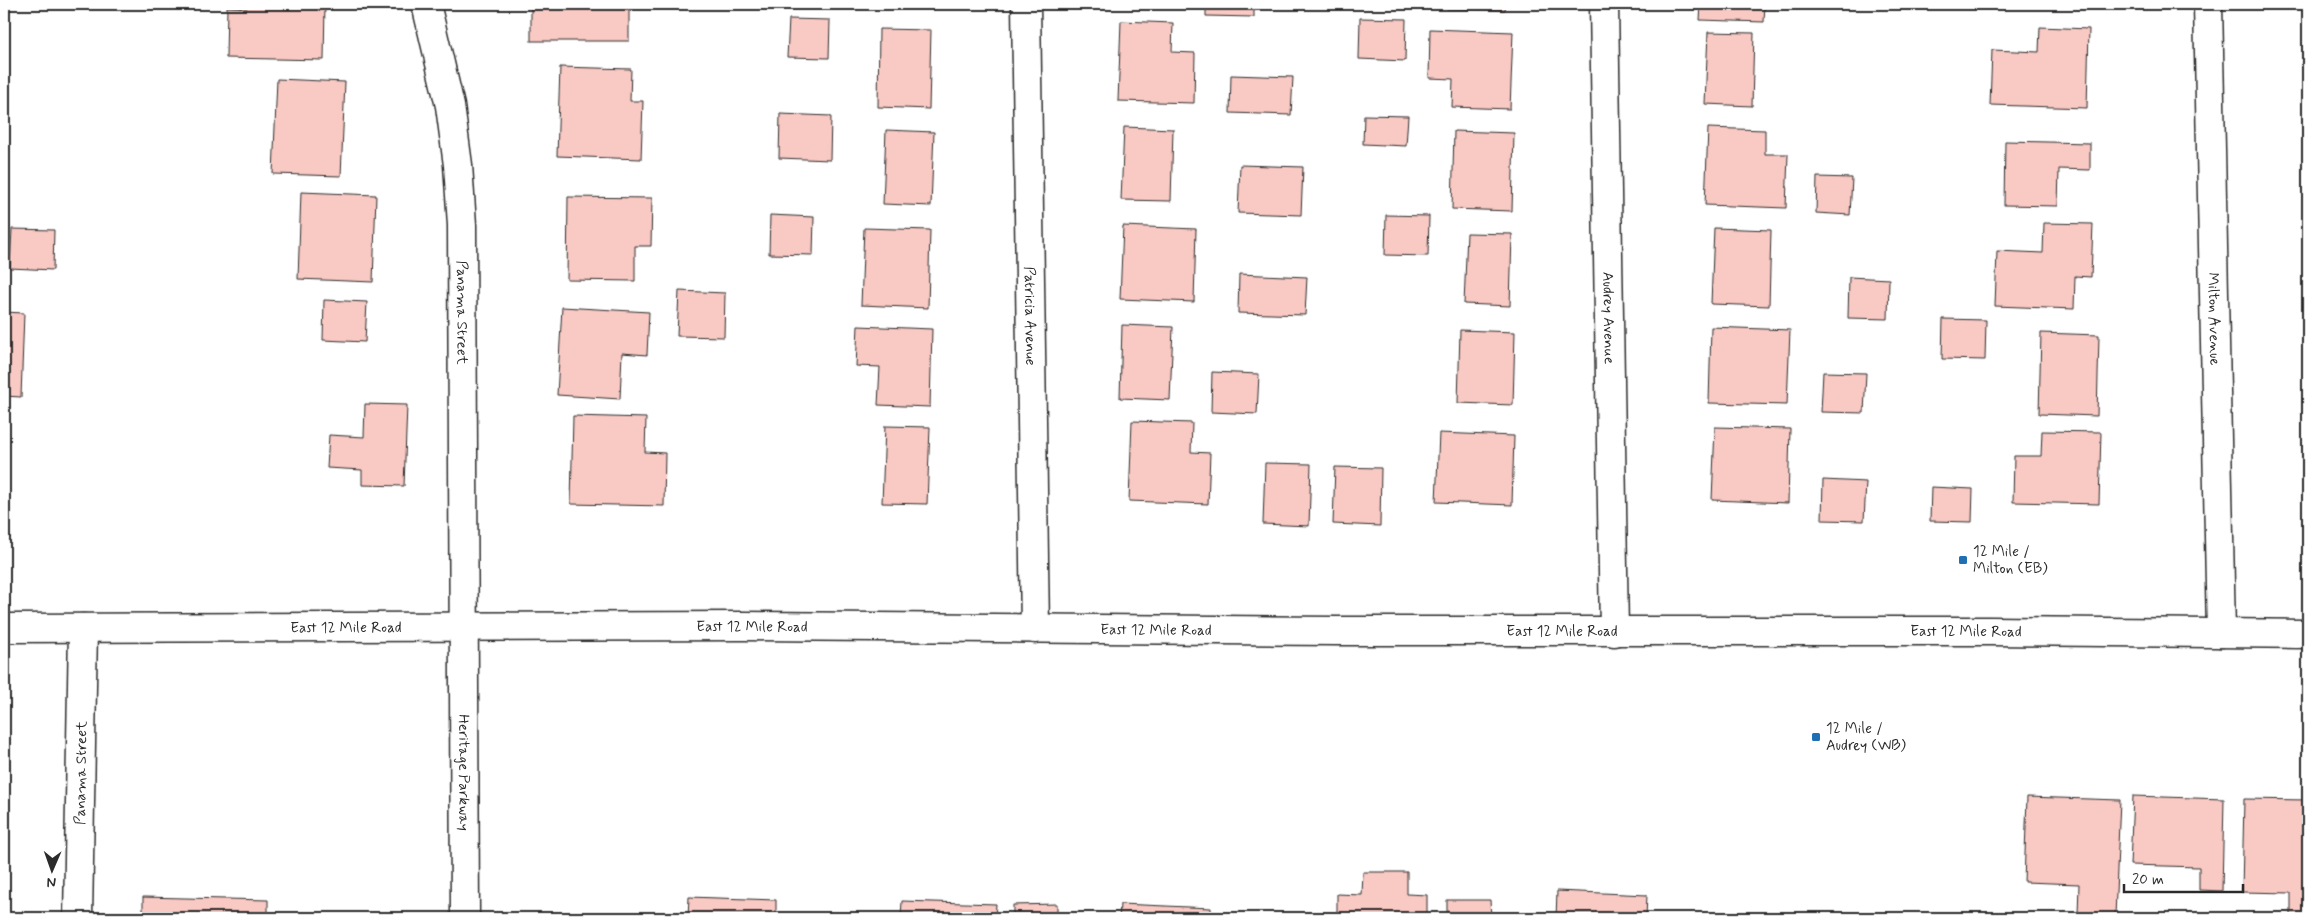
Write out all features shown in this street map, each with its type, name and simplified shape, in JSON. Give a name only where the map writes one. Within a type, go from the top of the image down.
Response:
[{"type":"street","name":"Panama Street","points":[[426,4],[450,106],[458,165],[462,225],[464,627]]},
{"type":"street","name":"Patricia Avenue","points":[[1026,4],[1035,630]]},
{"type":"street","name":"Audrey Avenue","points":[[1604,4],[1614,632]]},
{"type":"street","name":"Milton Avenue","points":[[2208,4],[2221,633]]},
{"type":"street","name":"East 12 Mile Road","points":[[4,628],[744,626],[1035,630],[2308,634]]},
{"type":"street","name":"Heritage Parkway","points":[[464,627],[465,918]]},
{"type":"street","name":"Panama Street","points":[[78,918],[83,628]]},
{"type":"building","points":[[248,4],[325,4],[324,60],[226,58],[227,7],[247,8]]},
{"type":"building","points":[[531,4],[629,4],[629,41],[531,41]]},
{"type":"building","points":[[835,4],[923,4],[923,9],[835,6]]},
{"type":"building","points":[[1206,4],[1254,4],[1254,17],[1206,16]]},
{"type":"building","points":[[1447,4],[1506,4],[1505,10],[1447,9]]},
{"type":"building","points":[[1701,4],[1765,4],[1764,22],[1700,20]]},
{"type":"building","points":[[2019,4],[2090,4],[2090,7]]},
{"type":"building","points":[[1360,18],[1406,19],[1405,61],[1359,59]]},
{"type":"building","points":[[789,19],[830,20],[829,58],[787,57]]},
{"type":"building","points":[[1121,21],[1173,23],[1172,52],[1195,53],[1194,103],[1118,101]]},
{"type":"building","points":[[2040,27],[2089,29],[2087,108],[1990,105],[1992,50],[2039,52]]},
{"type":"building","points":[[879,29],[931,30],[929,109],[878,107]]},
{"type":"building","points":[[1430,29],[1513,32],[1510,109],[1452,107],[1453,79],[1429,78]]},
{"type":"building","points":[[1708,32],[1754,33],[1752,106],[1705,104]]},
{"type":"building","points":[[560,67],[631,69],[630,101],[643,101],[641,159],[557,156]]},
{"type":"building","points":[[1231,75],[1293,77],[1291,115],[1230,113]]},
{"type":"building","points":[[277,79],[345,82],[341,176],[273,174]]},
{"type":"building","points":[[780,114],[831,116],[830,160],[779,158]]},
{"type":"building","points":[[1364,115],[1408,116],[1406,146],[1363,144]]},
{"type":"building","points":[[1124,127],[1173,129],[1171,201],[1121,200]]},
{"type":"building","points":[[1708,128],[1765,130],[1765,154],[1788,154],[1786,208],[1705,205]]},
{"type":"building","points":[[886,130],[934,132],[931,206],[883,204]]},
{"type":"building","points":[[1454,131],[1514,133],[1512,211],[1452,209]]},
{"type":"building","points":[[2005,141],[2090,143],[2090,170],[2059,169],[2058,206],[2004,205]]},
{"type":"building","points":[[1240,165],[1303,167],[1301,215],[1238,213]]},
{"type":"building","points":[[1817,177],[1852,178],[1850,215],[1816,213]]},
{"type":"building","points":[[301,192],[376,195],[373,282],[298,279]]},
{"type":"building","points":[[568,197],[652,198],[651,246],[635,246],[635,281],[567,280]]},
{"type":"building","points":[[770,215],[814,217],[813,255],[769,254]]},
{"type":"building","points":[[1386,215],[1429,216],[1428,256],[1385,255]]},
{"type":"building","points":[[2044,223],[2093,224],[2091,277],[2075,276],[2074,309],[1995,306],[1997,251],[2043,253]]},
{"type":"building","points":[[1123,226],[1196,229],[1194,302],[1120,299]]},
{"type":"building","points":[[864,228],[930,230],[928,308],[861,305]]},
{"type":"building","points":[[1714,228],[1771,230],[1769,306],[1711,304]]},
{"type":"building","points":[[12,229],[54,230],[53,270],[10,268]]},
{"type":"building","points":[[1467,233],[1512,234],[1510,306],[1464,304]]},
{"type":"building","points":[[1239,274],[1307,277],[1305,315],[1238,313]]},
{"type":"building","points":[[1849,277],[1889,279],[1888,319],[1848,318]]},
{"type":"building","points":[[679,291],[725,293],[724,337],[677,336]]},
{"type":"building","points":[[324,300],[367,302],[365,342],[323,340]]},
{"type":"building","points":[[562,307],[649,312],[647,355],[622,353],[620,399],[557,395]]},
{"type":"building","points":[[4,312],[24,313],[21,397],[4,396]]},
{"type":"building","points":[[1943,319],[1986,320],[1985,360],[1942,359]]},
{"type":"building","points":[[1122,325],[1173,327],[1170,400],[1120,398]]},
{"type":"building","points":[[858,326],[932,329],[930,407],[878,405],[880,367],[856,366]]},
{"type":"building","points":[[1711,327],[1790,330],[1787,405],[1709,403]]},
{"type":"building","points":[[1460,330],[1515,332],[1513,405],[1458,403]]},
{"type":"building","points":[[2041,333],[2099,335],[2097,416],[2039,414]]},
{"type":"building","points":[[1212,372],[1259,374],[1257,414],[1211,412]]},
{"type":"building","points":[[1823,372],[1866,373],[1864,413],[1821,412]]},
{"type":"building","points":[[365,404],[407,405],[404,486],[362,485],[362,470],[327,468],[329,435],[364,437]]},
{"type":"building","points":[[573,416],[646,418],[645,452],[665,453],[664,506],[571,504]]},
{"type":"building","points":[[1132,421],[1192,423],[1191,452],[1210,453],[1208,504],[1129,501]]},
{"type":"building","points":[[885,426],[930,427],[927,504],[882,503]]},
{"type":"building","points":[[1715,427],[1790,429],[1788,503],[1712,500]]},
{"type":"building","points":[[2042,431],[2101,432],[2099,504],[2013,502],[2014,456],[2041,456]]},
{"type":"building","points":[[1439,433],[1514,436],[1512,505],[1436,502]]},
{"type":"building","points":[[1265,463],[1311,464],[1309,526],[1263,524]]},
{"type":"building","points":[[1335,467],[1381,468],[1380,526],[1333,524]]},
{"type":"building","points":[[1823,480],[1866,482],[1864,521],[1822,520]]},
{"type":"building","points":[[1931,487],[1973,489],[1972,522],[1930,521]]},
{"type":"building","points":[[2133,796],[2224,799],[2222,891],[2199,890],[2199,867],[2130,865]]},
{"type":"building","points":[[2027,797],[2120,800],[2115,916],[2078,914],[2079,884],[2024,882]]},
{"type":"building","points":[[2244,799],[2308,800],[2308,918],[2291,918],[2291,893],[2242,892]]},
{"type":"building","points":[[1363,872],[1407,872],[1407,894],[1427,895],[1427,918],[1337,918],[1337,894],[1362,895]]},
{"type":"building","points":[[1557,891],[1647,895],[1646,918],[1556,918]]},
{"type":"building","points":[[143,897],[268,900],[268,918],[143,918]]},
{"type":"building","points":[[689,897],[776,900],[776,918],[688,918]]},
{"type":"building","points":[[1447,900],[1490,900],[1491,918],[1447,918]]},
{"type":"building","points":[[902,901],[996,904],[995,918],[901,918]]},
{"type":"building","points":[[1057,904],[1057,918],[1013,918],[1013,905]]},
{"type":"building","points":[[1120,904],[1211,908],[1211,918],[1119,918]]},
{"type":"building","points":[[1725,912],[1734,918],[1720,918]]},
{"type":"place","name":"12 Mile / Milton (EB)","points":[[1963,560]]},
{"type":"place","name":"12 Mile / Audrey (WB)","points":[[1816,737]]}]
